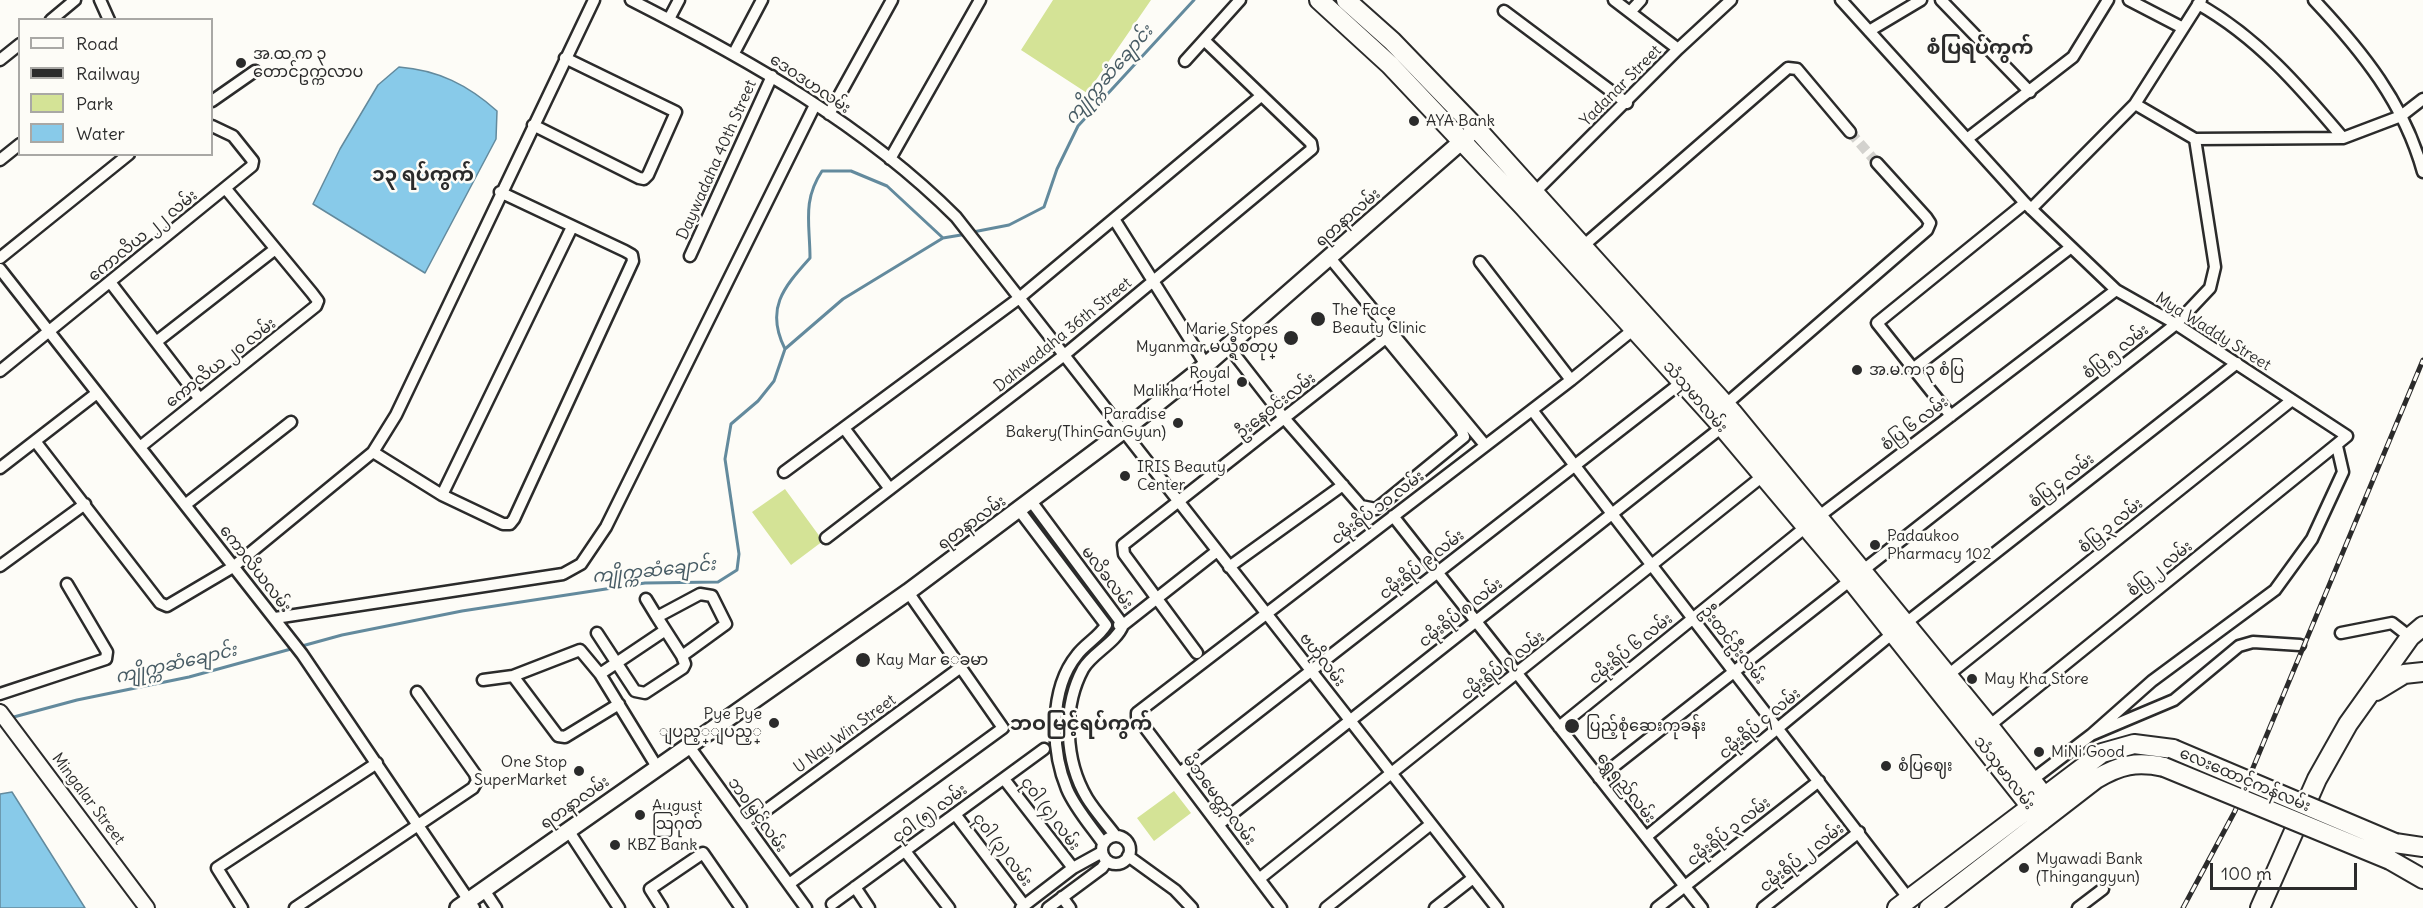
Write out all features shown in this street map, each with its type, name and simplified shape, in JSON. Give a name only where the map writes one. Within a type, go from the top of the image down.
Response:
[{"type":"main road","name":"သံသုမာလမ်း","points":[[1319,0],[1390,65],[1682,382],[1724,417],[1764,475],[1813,522]]},
{"type":"main road","name":"သံသုမာလမ်း","points":[[1346,0],[1392,41],[1476,128],[1582,248],[1813,522],[2043,809]]},
{"type":"main road","name":"ရတနာလမ်း","points":[[467,906],[484,890],[568,830],[908,592],[1123,432],[1206,365],[1476,128]]},
{"type":"main road","name":"သံသုမာလမ်း","points":[[1899,628],[1948,675],[2032,780],[2043,809]]},
{"type":"main road","points":[[2260,908],[2317,779],[2348,724],[2416,632]]},
{"type":"main road","points":[[2370,695],[2404,674],[2423,672]]},
{"type":"main road","name":"လေးထောင့်ကန်လမ်း","points":[[1929,908],[2043,809],[2102,753],[2134,744],[2173,749],[2423,864]]},
{"type":"main road","name":"လေးထောင့်ကန်လမ်း","points":[[1903,904],[2043,809],[2117,767],[2146,763],[2164,767],[2393,851],[2423,847]]},
{"type":"main road","points":[[2393,851],[2423,879]]},
{"type":"street","points":[[53,18],[75,0]]},
{"type":"street","points":[[100,0],[109,18]]},
{"type":"street","points":[[35,441],[86,504],[160,603],[167,606],[233,567],[373,452],[396,415],[500,192],[594,0]]},
{"type":"street","name":"ဒေဝဒဟလမ်း","points":[[631,0],[734,53],[772,76],[829,114],[923,184],[956,217],[1018,299]]},
{"type":"street","points":[[669,20],[679,0]]},
{"type":"street","points":[[734,53],[762,0]]},
{"type":"street","points":[[829,114],[892,0]]},
{"type":"street","points":[[890,159],[980,0]]},
{"type":"street","points":[[1185,61],[1240,0]]},
{"type":"street","points":[[1614,0],[1678,49]]},
{"type":"street","points":[[1630,12],[1641,0]]},
{"type":"street","name":"Yadanar Street","points":[[1533,194],[1627,103],[1678,49],[1731,0]]},
{"type":"street","name":"Mya Waddy Street","points":[[1841,0],[2028,206],[2116,290],[2176,324],[2346,435]]},
{"type":"street","points":[[1869,31],[1921,0]]},
{"type":"street","points":[[1941,0],[2030,92]]},
{"type":"street","points":[[1966,139],[2073,57],[2109,0]]},
{"type":"street","points":[[2129,0],[2181,27]]},
{"type":"street","points":[[2314,0],[2358,47],[2415,141],[2423,172]]},
{"type":"street","points":[[1952,416],[1879,328],[1878,323],[2028,206],[2135,104],[2181,27],[2199,2],[2225,19],[2296,83],[2343,138]]},
{"type":"street","points":[[1503,11],[1627,103]]},
{"type":"street","points":[[784,472],[1018,299],[1261,96],[1204,40]]},
{"type":"street","points":[[0,60],[18,46]]},
{"type":"street","points":[[533,124],[639,178],[644,179],[648,175],[676,112],[566,58]]},
{"type":"street","points":[[1582,248],[1788,68],[1797,69],[1850,132]]},
{"type":"street","points":[[213,100],[255,71]]},
{"type":"street","name":"Daywadaha 40th Street","points":[[690,256],[772,76]]},
{"type":"street","name":"Dahwadaha 36th Street","points":[[826,538],[1063,356],[1312,147],[1311,143],[1261,96]]},
{"type":"street","points":[[2135,104],[2195,139],[2343,138],[2401,116],[2423,99]]},
{"type":"street","points":[[275,618],[510,584],[563,574],[581,564],[606,526],[815,105]]},
{"type":"street","name":"ကောလိယ ၂၂ လမ်း","points":[[0,371],[252,166],[253,161],[233,136],[213,126]]},
{"type":"street","name":"စံပြ ၅ လမ်း","points":[[1599,778],[2176,324],[2210,288],[2215,267],[2195,139]]},
{"type":"street","points":[[0,160],[18,146]]},
{"type":"street","points":[[0,258],[127,156]]},
{"type":"street","name":"ငမိုးရိပ် ၈ လမ်း","points":[[1219,824],[1612,513],[1724,417],[1927,230],[1930,223],[1926,217],[1877,163]]},
{"type":"street","points":[[156,342],[274,250],[226,189]]},
{"type":"street","points":[[373,452],[442,495],[504,524],[510,524],[514,519],[633,261],[632,255],[500,192]]},
{"type":"street","points":[[1114,219],[1206,365]]},
{"type":"street","points":[[442,495],[572,226]]},
{"type":"street","points":[[1914,368],[2070,248]]},
{"type":"street","name":"ကောလိယ ၂၀ လမ်း","points":[[140,447],[316,306],[318,302],[274,250]]},
{"type":"street","points":[[1228,346],[1284,418],[1361,506],[1376,509],[1464,437],[1461,429],[1330,258]]},
{"type":"street","points":[[1480,262],[1571,380]]},
{"type":"street","name":"ကောလိယလမ်း","points":[[0,269],[302,654],[418,825],[467,906]]},
{"type":"street","points":[[110,282],[199,398]]},
{"type":"street","name":"စံပြ ၆ လမ်း","points":[[1813,522],[2116,290]]},
{"type":"street","name":"ဗဟိုလမ်း","points":[[1018,299],[1497,908]]},
{"type":"street","name":"ငမိုးရိပ် ၁၀ လမ်း","points":[[1139,709],[1532,410],[1634,329]]},
{"type":"street","points":[[1389,336],[1485,445]]},
{"type":"street","name":"ဦးနေဝင်းလမ်း","points":[[1156,599],[1122,549],[1126,541],[1389,336]]},
{"type":"street","name":"စံပြ ၄ လမ်း","points":[[1899,628],[2237,363]]},
{"type":"street","name":"ငမိုးရိပ် ၉ လမ်း","points":[[1181,772],[1682,382]]},
{"type":"street","points":[[0,468],[97,393]]},
{"type":"street","name":"စံပြ ၃ လမ်း","points":[[1948,675],[2292,400]]},
{"type":"street","name":"ဦးတင်ဦးလမ်း","points":[[1532,410],[1859,832],[1903,904]]},
{"type":"street","points":[[185,505],[291,422]]},
{"type":"street","points":[[844,428],[890,489]]},
{"type":"street","name":"စံပြ ၂ လမ်း","points":[[1989,726],[2347,438],[2346,435]]},
{"type":"street","points":[[2032,780],[2091,735],[2152,681],[2275,590],[2309,544],[2343,472],[2337,446]]},
{"type":"street","name":"ငမိုးရိပ် ၇ လမ်း","points":[[1259,879],[1764,475]]},
{"type":"street","points":[[1229,567],[1343,485]]},
{"type":"street","points":[[0,566],[86,504]]},
{"type":"street","points":[[1025,506],[1106,625]]},
{"type":"street","name":"မလိခလမ်း","points":[[1025,506],[1123,625],[1084,668],[1074,696],[1069,746],[1075,771],[1087,798],[1115,835],[1126,840],[1130,848],[1128,856]]},
{"type":"street","name":"ရွှေရည်လမ်း","points":[[1393,516],[1702,908]]},
{"type":"street","name":"ငမိုးရိပ် ၆ လမ်း","points":[[1559,727],[1813,522]]},
{"type":"street","points":[[1192,908],[1176,890],[1128,856],[1121,863],[1104,852],[1068,790],[1059,763],[1056,734],[1057,705],[1065,677],[1076,655],[1106,625],[1123,625],[1217,551]]},
{"type":"street","points":[[0,694],[106,659],[107,652],[67,584]]},
{"type":"street","points":[[789,884],[1004,728],[908,592]]},
{"type":"street","points":[[657,617],[700,594],[712,596],[719,605],[726,625],[682,656]]},
{"type":"street","points":[[597,633],[635,692],[645,693],[683,668],[686,664],[682,656],[664,631],[646,598]]},
{"type":"street","points":[[1156,599],[1197,653]]},
{"type":"street","points":[[2341,633],[2391,623],[2416,632]]},
{"type":"street","name":"ငမိုးရိပ် ၄ လမ်း","points":[[1646,837],[1899,628]]},
{"type":"street","points":[[600,674],[664,631]]},
{"type":"street","points":[[2091,735],[2174,700],[2239,646],[2253,642],[2300,645]]},
{"type":"street","points":[[483,680],[513,676],[580,650],[600,674],[657,767]]},
{"type":"street","name":"U Nay Win Street","points":[[746,825],[961,667]]},
{"type":"street","points":[[513,676],[558,736],[565,737],[619,704]]},
{"type":"street","points":[[295,908],[473,788],[477,781],[417,692]]},
{"type":"street","name":"မိဘမေတ္တာလမ်း","points":[[1139,709],[1137,717],[1181,772],[1281,908]]},
{"type":"street","name":"Mingalar Street","points":[[0,712],[147,908]]},
{"type":"street","name":"ဘ၀မြင့်လမ်း","points":[[688,745],[806,906]]},
{"type":"street","name":"ငုဝါ (၅) လမ်း","points":[[832,903],[1044,749]]},
{"type":"street","points":[[242,908],[217,868],[377,764]]},
{"type":"street","name":"ငုဝါ (၄) လမ်း","points":[[1004,778],[1073,868]]},
{"type":"street","name":"ငမိုးရိပ် ၃ လမ်း","points":[[1657,908],[1819,781]]},
{"type":"street","name":"ငုဝါ (၃) လမ်း","points":[[955,814],[1022,907]]},
{"type":"street","points":[[1326,908],[1431,824]]},
{"type":"street","points":[[568,830],[619,908]]},
{"type":"street","name":"ငမိုးရိပ် ၂ လမ်း","points":[[1763,908],[1859,832]]},
{"type":"street","points":[[1048,908],[1102,868],[1104,852],[1115,835]]},
{"type":"street","points":[[904,851],[949,908]]},
{"type":"street","points":[[1022,907],[1073,868],[1104,852]]},
{"type":"street","points":[[663,908],[650,890],[704,853],[741,908]]},
{"type":"street","points":[[1435,908],[1473,878]]},
{"type":"street","points":[[855,887],[870,908]]},
{"type":"street","points":[[2078,908],[2103,889]]},
{"type":"street","points":[[484,890],[496,908]]},
{"type":"street","points":[[1062,897],[1070,908]]},
{"type":"green space","points":[[1053,0],[1151,0],[1087,93],[1021,50]]},
{"type":"green space","points":[[785,489],[823,541],[791,565],[752,512]]},
{"type":"green space","points":[[1174,791],[1191,813],[1154,841],[1137,818]]},
{"type":"water","points":[[399,67],[427,71],[452,80],[464,86],[497,111],[496,139],[425,273],[313,204],[340,149],[378,85]]},
{"type":"water","points":[[12,792],[85,908],[0,908],[0,794]]},
{"type":"waterway","name":"ကျိုက္ကဆံချောင်း","points":[[973,232],[1009,225],[1044,207],[1057,169],[1078,126],[1194,0]]},
{"type":"waterway","points":[[785,349],[779,335],[777,311],[785,289],[810,258],[809,203],[822,171],[851,171],[887,186],[943,238]]},
{"type":"waterway","name":"ကျိုက္ကဆံချောင်း","points":[[10,718],[77,700],[189,677],[342,635],[462,611],[645,583],[718,582],[737,570],[739,554],[725,459],[731,424],[758,401],[774,381],[785,349],[843,299],[943,238],[967,234]]},
{"type":"tunnel","points":[[1850,132],[1877,163]]},
{"type":"railway","points":[[2183,908],[2235,811],[2423,360]]},
{"type":"place","name":"အ.ထ.က ၃ တောင်ဥက္ကလာပ","points":[[241,63]]},
{"type":"place","name":"AYA Bank","points":[[1414,121]]},
{"type":"place","name":"The Face Beauty Clinic","points":[[1318,319]]},
{"type":"place","name":"Marie Stopes Myanmar မယ္ရီစတုပ္","points":[[1291,338]]},
{"type":"place","name":"အ.မ.က ၃ စံပြ","points":[[1857,370]]},
{"type":"place","name":"Royal Malikha Hotel","points":[[1242,382]]},
{"type":"place","name":"Paradise Bakery(ThinGanGyun)","points":[[1178,423]]},
{"type":"place","name":"IRIS Beauty Center","points":[[1125,476]]},
{"type":"place","name":"Padaukoo Pharmacy 102","points":[[1875,545]]},
{"type":"place","name":"Kay Mar ေခမာ","points":[[863,660]]},
{"type":"place","name":"May Kha Store","points":[[1972,679]]},
{"type":"place","name":"Pye Pye ျပည့္ျပည့္","points":[[774,723]]},
{"type":"place","name":"ပြည့်စုံဆေးကုခန်း","points":[[1572,726]]},
{"type":"place","name":"MiNi Good","points":[[2039,752]]},
{"type":"place","name":"စံပြဈေး","points":[[1886,766]]},
{"type":"place","name":"One Stop SuperMarket","points":[[579,771]]},
{"type":"place","name":"August သြဂုတ်","points":[[640,815]]},
{"type":"place","name":"KBZ Bank","points":[[615,845]]},
{"type":"place","name":"Myawadi Bank (Thingangyun)","points":[[2024,868]]},
{"type":"district","name":"စံပြရပ်ကွက်","points":[[1980,48]]},
{"type":"district","name":"၁၃ ရပ်ကွက်","points":[[423,175]]},
{"type":"district","name":"ဘဝမြင့်ရပ်ကွက်","points":[[1081,724]]}]
